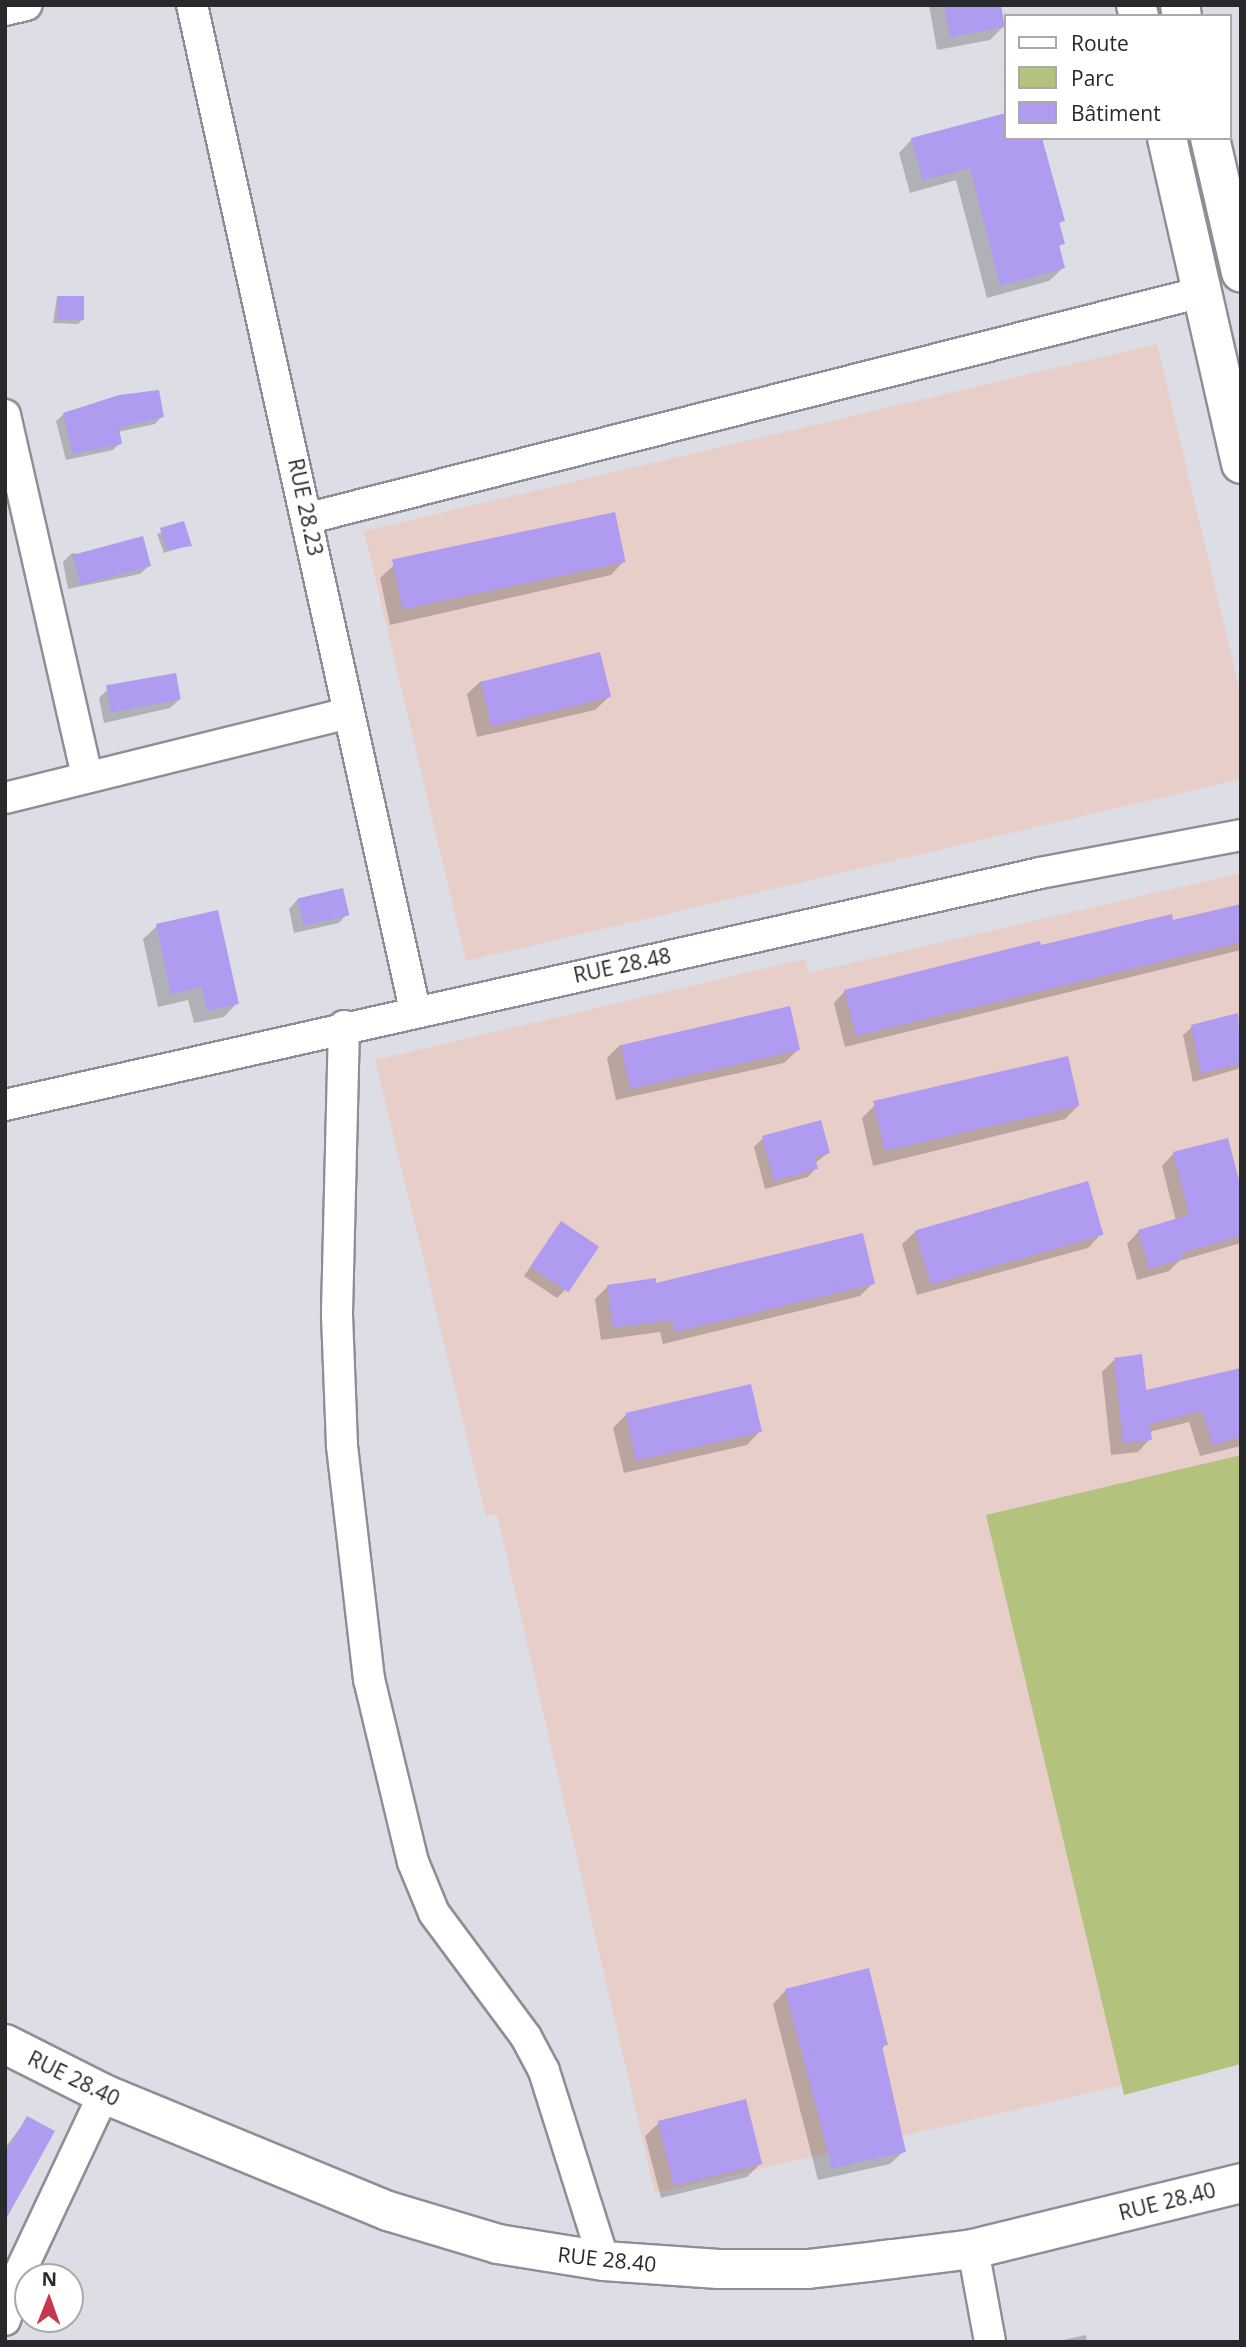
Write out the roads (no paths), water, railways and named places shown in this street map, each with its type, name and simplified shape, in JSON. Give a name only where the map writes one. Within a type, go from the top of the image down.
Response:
[{"type":"street","points":[[5,10],[26,5]]},
{"type":"street","name":"RUE 28.23","points":[[192,5],[309,518],[348,713],[415,1010]]},
{"type":"street","points":[[1167,140],[1241,464]]},
{"type":"street","points":[[1210,140],[1241,272]]},
{"type":"street","points":[[309,518],[1202,292]]},
{"type":"street","points":[[5,415],[88,777]]},
{"type":"street","points":[[5,798],[348,713]]},
{"type":"street","name":"RUE 28.48","points":[[5,1105],[415,1010],[1040,873],[1241,835]]},
{"type":"street","points":[[344,1026],[337,1264],[341,1433],[369,1679],[413,1862],[435,1913],[526,2037],[544,2071],[564,2122],[604,2261]]},
{"type":"street","name":"RUE 28.40","points":[[5,2044],[104,2094],[388,2211],[498,2244],[604,2261],[719,2269],[808,2269],[972,2249],[1241,2183]]},
{"type":"street","points":[[5,2320],[21,2270],[104,2094]]},
{"type":"street","points":[[972,2249],[990,2342]]}]
